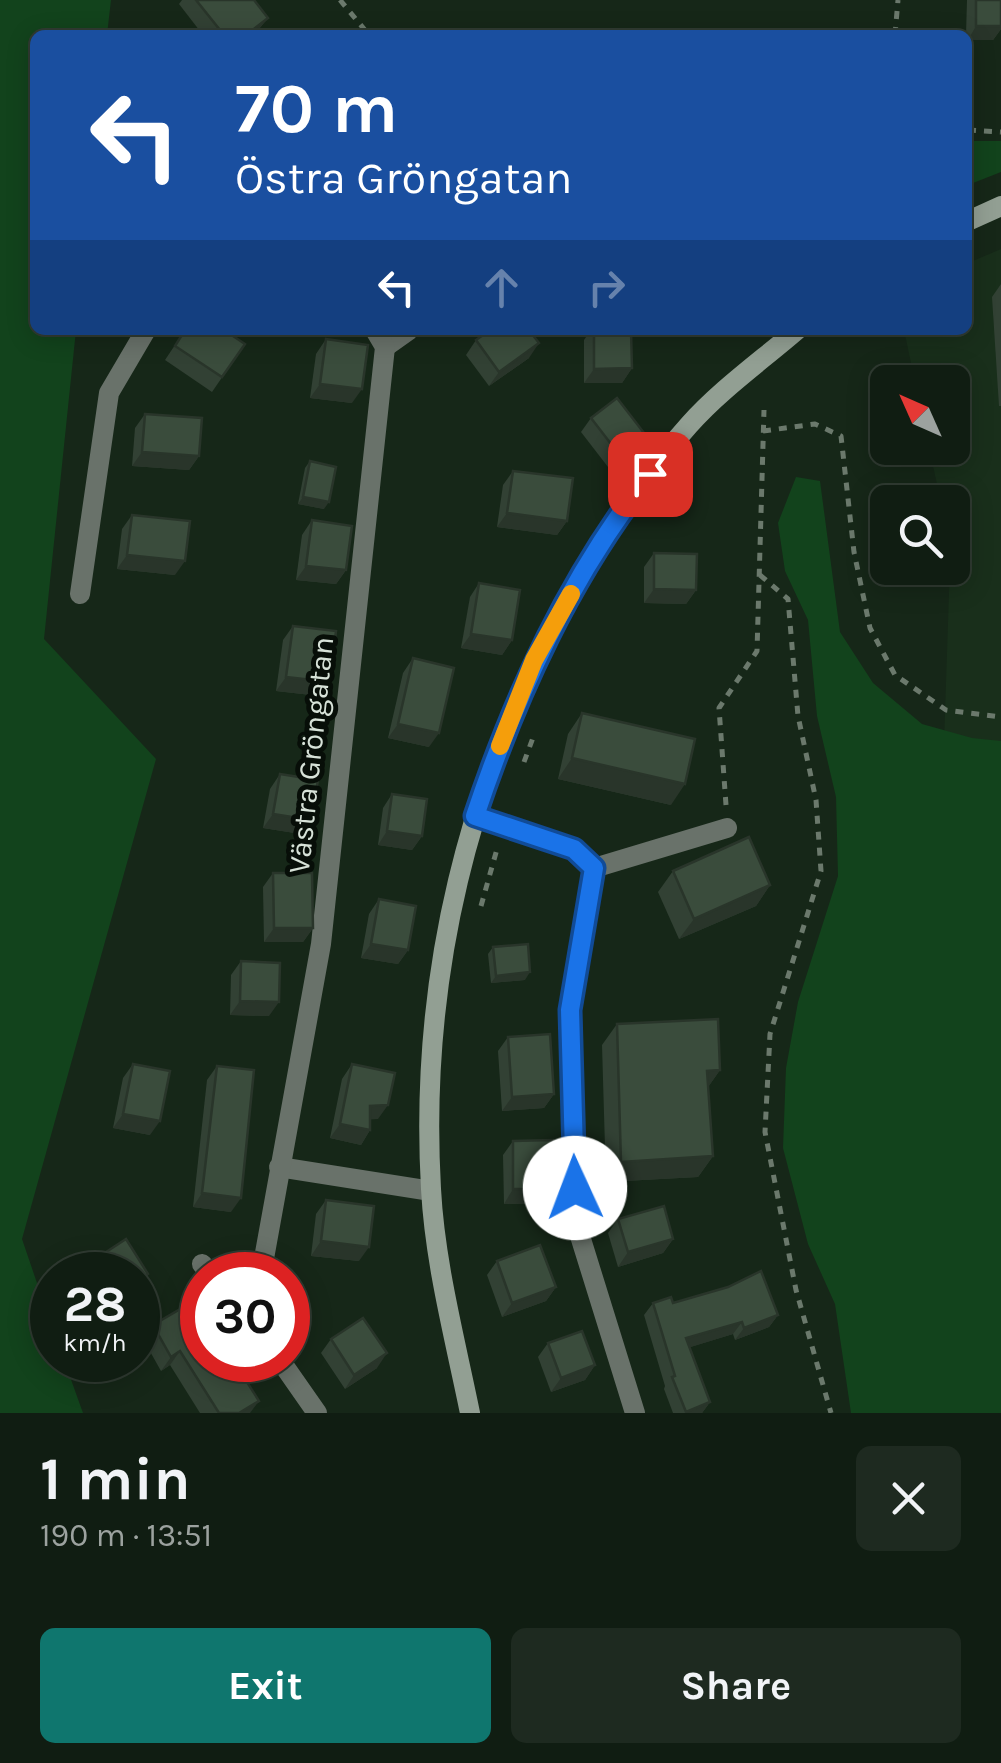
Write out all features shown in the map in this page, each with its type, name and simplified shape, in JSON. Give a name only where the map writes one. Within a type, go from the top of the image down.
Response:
[{"type":"street","points":[[972,219],[1001,206]]},
{"type":"street","points":[[80,594],[109,393],[143,335]]},
{"type":"street","points":[[470,1413],[438,1251],[431,1190],[428,1068],[438,976],[451,906],[475,816],[534,660],[610,525],[690,424],[790,335]]},
{"type":"street","name":"Västra Gröngatan","points":[[265,1252],[321,944],[380,338]]},
{"type":"street","points":[[475,816],[574,849],[594,868]]},
{"type":"street","points":[[594,868],[727,828]]},
{"type":"street","points":[[594,868],[570,1010],[576,1223],[635,1413]]},
{"type":"street","points":[[279,1167],[431,1190]]},
{"type":"street","points":[[295,1382],[317,1413]]},
{"type":"path","points":[[340,0],[366,30]]},
{"type":"path","points":[[895,30],[898,0]]},
{"type":"path","points":[[972,130],[1001,132]]},
{"type":"path","points":[[727,828],[719,708],[757,651],[764,410]]},
{"type":"path","points":[[763,431],[814,424],[841,436],[854,552],[870,628],[896,675],[946,710],[1001,718]]},
{"type":"path","points":[[760,575],[788,599],[798,716],[816,800],[822,871],[770,1034],[765,1132],[796,1290],[831,1413]]},
{"type":"path","points":[[521,770],[539,722]]},
{"type":"path","points":[[478,918],[494,859]]},
{"type":"shaded area","points":[[1001,249],[1001,1413],[941,833],[949,585],[970,585],[970,485],[937,485],[933,465],[970,465],[970,365],[911,365],[905,335],[972,335],[972,261]]},
{"type":"green space","points":[[0,0],[111,0],[108,30],[30,30],[30,335],[75,335],[44,639],[156,759],[22,1239],[30,1262],[30,1382],[72,1382],[83,1413],[0,1413]]},
{"type":"green space","points":[[972,141],[1001,141],[1001,172],[972,183]]},
{"type":"green space","points":[[796,477],[820,481],[840,632],[873,683],[922,724],[972,738],[1001,741],[1001,1413],[851,1413],[835,1304],[808,1244],[783,1148],[786,1068],[798,1002],[838,876],[836,797],[817,716],[808,620],[785,571],[778,523]]},
{"type":"building","points":[[196,0],[254,0],[268,18],[252,30],[220,30]]},
{"type":"building","points":[[976,0],[1001,0],[1001,26],[976,26]]},
{"type":"building","points":[[182,335],[232,335],[245,344],[222,377],[175,346]]},
{"type":"building","points":[[483,335],[533,335],[539,343],[499,372],[476,340]]},
{"type":"building","points":[[594,335],[631,335],[632,368],[594,369]]},
{"type":"building","points":[[326,339],[368,345],[362,389],[320,384]]},
{"type":"building","points":[[617,398],[644,433],[618,453],[591,418]]},
{"type":"building","points":[[145,414],[202,418],[199,456],[142,452]]},
{"type":"building","points":[[310,461],[336,467],[329,502],[303,497]]},
{"type":"building","points":[[513,471],[573,478],[567,521],[507,513]]},
{"type":"building","points":[[132,515],[190,521],[185,561],[127,555]]},
{"type":"building","points":[[312,520],[352,526],[346,570],[306,566]]},
{"type":"building","points":[[654,553],[697,554],[696,590],[654,589]]},
{"type":"building","points":[[479,583],[520,590],[512,640],[471,634]]},
{"type":"building","points":[[293,626],[336,631],[330,682],[286,677]]},
{"type":"building","points":[[413,658],[454,668],[439,733],[398,724]]},
{"type":"building","points":[[582,713],[695,739],[685,784],[572,758]]},
{"type":"building","points":[[280,774],[318,780],[311,820],[273,814]]},
{"type":"building","points":[[392,794],[427,799],[422,836],[387,831]]},
{"type":"building","points":[[749,837],[770,885],[694,919],[673,871]]},
{"type":"building","points":[[273,873],[312,873],[313,928],[274,928]]},
{"type":"building","points":[[379,899],[416,906],[408,950],[371,944]]},
{"type":"building","points":[[528,944],[530,972],[496,976],[493,947]]},
{"type":"building","points":[[241,961],[280,963],[279,1002],[240,1001]]},
{"type":"building","points":[[718,1019],[720,1070],[707,1071],[713,1156],[621,1162],[617,1024]]},
{"type":"building","points":[[550,1034],[554,1094],[512,1097],[508,1037]]},
{"type":"building","points":[[133,1064],[170,1071],[160,1121],[123,1114]]},
{"type":"building","points":[[352,1064],[395,1073],[388,1105],[370,1106],[370,1130],[340,1124]]},
{"type":"building","points":[[217,1066],[254,1070],[241,1198],[202,1193]]},
{"type":"building","points":[[553,1140],[554,1189],[513,1189],[513,1141]]},
{"type":"building","points":[[326,1200],[374,1206],[369,1247],[321,1241]]},
{"type":"building","points":[[664,1206],[673,1239],[628,1252],[618,1219]]},
{"type":"building","points":[[126,1239],[134,1252],[106,1252]]},
{"type":"building","points":[[540,1245],[556,1287],[512,1303],[497,1261]]},
{"type":"building","points":[[761,1271],[778,1315],[744,1328],[742,1322],[686,1338],[710,1402],[686,1412],[672,1377],[675,1376],[653,1303],[671,1297],[673,1303],[728,1287]]},
{"type":"building","points":[[180,1309],[180,1351],[171,1357],[160,1337],[160,1321]]},
{"type":"building","points":[[363,1318],[387,1353],[354,1375],[331,1339]]},
{"type":"building","points":[[582,1331],[595,1365],[561,1378],[548,1343]]},
{"type":"building","points":[[200,1382],[247,1382],[259,1401],[239,1413],[219,1413]]},
{"type":"slow traffic","points":[[500,746],[534,660],[571,594]]},
{"type":"route","points":[[575,1188],[570,1010],[594,868],[574,849],[475,816],[534,660],[610,525],[650,474]]}]
